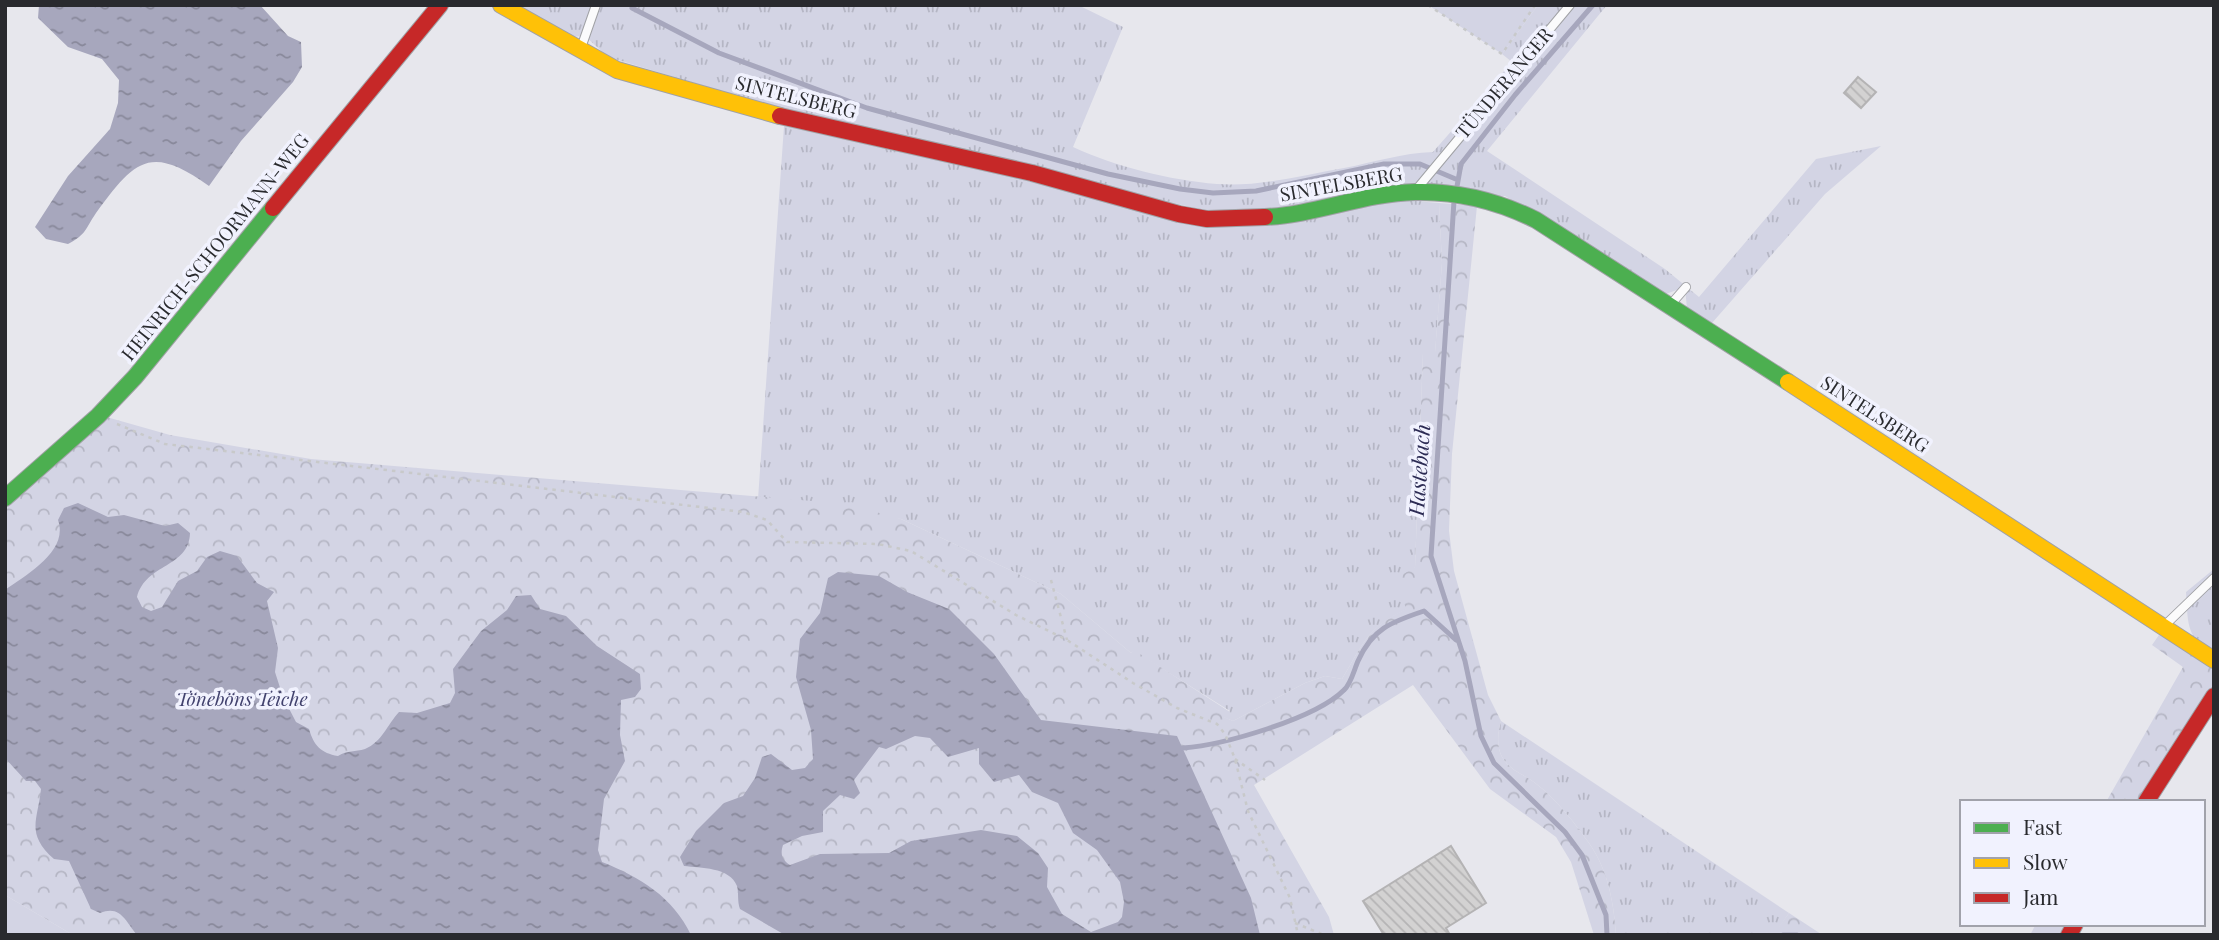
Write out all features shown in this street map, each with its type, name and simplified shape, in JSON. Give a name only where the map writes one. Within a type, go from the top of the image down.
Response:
[{"type":"street","name":"HEINRICH-SCHOORMANN-WEG","points":[[5,498],[98,416],[135,377],[440,5]]},
{"type":"street","name":"SINTELSBERG","points":[[501,5],[617,70],[779,116],[1032,173],[1207,219],[1270,217],[1414,192],[1469,196],[1505,205],[1536,220],[2214,660]]},
{"type":"street","points":[[2147,800],[2214,696]]},
{"type":"lane","points":[[580,50],[596,5]]},
{"type":"lane","name":"TÜNDERANGER","points":[[1414,192],[1437,160],[1570,5]]},
{"type":"lane","points":[[1670,306],[1686,287]]},
{"type":"lane","points":[[2162,627],[2214,578]]},
{"type":"path","points":[[1428,5],[1502,54],[1535,5]]},
{"type":"path","points":[[98,416],[165,444],[743,512],[767,520],[787,542],[878,544],[911,551],[1016,615],[1067,640],[1177,708],[1217,724],[1226,734],[1236,759],[1248,811],[1290,898],[1298,935]]},
{"type":"path","points":[[1051,580],[1067,640]]},
{"type":"path","points":[[1236,759],[1265,780]]},
{"type":"path","points":[[1295,923],[1324,935]]},
{"type":"green space","points":[[515,5],[1078,5],[1123,27],[1073,147],[1107,161],[1162,176],[1217,184],[1249,184],[1433,152],[1512,62],[1502,54],[1538,5],[1607,5],[1487,151],[1665,269],[1699,297],[1816,159],[1881,146],[1825,194],[1712,323],[1687,309],[1685,287],[1663,295],[1505,196],[1270,211],[1207,211],[785,110],[608,57],[585,36],[568,37]]},
{"type":"green space","points":[[1428,5],[1538,5],[1502,54]]},
{"type":"green space","points":[[784,126],[1016,178],[1174,220],[1403,200],[1439,203],[1442,263],[1435,353],[1423,353],[1415,567],[1410,573],[1407,609],[1374,630],[1361,646],[1342,679],[1325,676],[1305,683],[1233,721],[1223,717],[1230,711],[1134,651],[1131,653],[1061,594],[901,519],[758,499]]},
{"type":"green space","name":"Töneböns Teiche","points":[[1439,203],[1477,206],[1452,454],[1449,531],[1454,571],[1488,695],[1501,721],[1498,739],[1502,757],[1511,768],[1547,793],[1596,853],[1609,887],[1616,935],[1594,935],[1571,862],[1556,837],[1490,789],[1413,685],[1254,785],[1329,917],[1334,935],[73,935],[5,895],[5,504],[103,416],[170,435],[311,459],[847,504],[901,519],[1061,594],[1131,653],[1134,650],[1230,712],[1224,717],[1233,721],[1305,683],[1325,676],[1342,679],[1361,646],[1374,630],[1406,609],[1397,578],[1415,567],[1423,353],[1435,352],[1442,263]]},
{"type":"green space","points":[[2214,569],[2214,660],[2199,644],[2191,630],[2186,592]]},
{"type":"green space","points":[[2159,635],[2214,660],[2214,696],[2147,800],[2107,800],[2183,667],[2152,645]]},
{"type":"green space","points":[[1501,721],[1789,913],[1778,929],[1760,935],[1616,935],[1609,887],[1596,853],[1555,801],[1505,761],[1498,743]]},
{"type":"green space","points":[[5,895],[73,935],[5,935]]},
{"type":"green space","points":[[1789,913],[1822,935],[1760,935],[1778,928]]},
{"type":"green space","points":[[2035,926],[2074,926],[2069,935],[2030,935]]},
{"type":"water","points":[[39,5],[260,5],[288,36],[301,42],[302,67],[293,82],[241,141],[209,186],[172,165],[158,162],[145,164],[133,170],[122,181],[79,237],[68,244],[46,239],[35,227],[68,176],[110,129],[118,103],[119,80],[102,59],[68,47],[38,18]]},
{"type":"water","name":"Töneböns Teiche","points":[[78,503],[108,517],[124,515],[165,526],[178,523],[190,533],[183,553],[157,571],[142,586],[137,597],[142,607],[151,611],[162,607],[178,581],[197,571],[207,557],[220,551],[237,556],[257,583],[274,592],[267,601],[278,648],[275,672],[283,697],[296,722],[309,729],[319,748],[332,755],[338,756],[371,746],[399,712],[417,713],[450,703],[455,693],[453,669],[481,631],[507,610],[516,596],[531,595],[540,609],[566,616],[597,646],[640,674],[641,689],[635,697],[621,700],[620,735],[625,761],[604,799],[598,850],[602,862],[629,874],[665,899],[691,935],[137,935],[118,913],[100,913],[91,909],[69,861],[54,859],[36,834],[41,789],[35,781],[26,781],[5,758],[5,590],[52,552],[60,531],[58,520],[64,508]]},
{"type":"water","points":[[838,572],[879,576],[907,592],[949,609],[994,654],[1041,720],[1177,736],[1251,898],[1260,935],[785,935],[740,909],[737,886],[728,875],[684,866],[680,857],[696,831],[724,803],[743,796],[755,778],[762,757],[771,754],[792,770],[805,768],[813,759],[811,730],[796,677],[800,639],[820,613],[828,578]],"holes":[[[915,736],[930,738],[948,757],[979,748],[979,764],[994,782],[1019,775],[1032,792],[1058,803],[1073,833],[1097,850],[1120,882],[1124,902],[1122,917],[1118,922],[1091,932],[1062,914],[1047,887],[1048,868],[1038,853],[1017,836],[981,830],[911,841],[889,853],[820,854],[790,865],[783,859],[783,845],[802,836],[823,832],[823,811],[840,795],[854,799],[860,793],[854,780],[879,747],[886,749]]]},
{"type":"building","points":[[1858,77],[1876,92],[1861,108],[1844,93]]},
{"type":"building","points":[[1451,846],[1486,903],[1446,928],[1450,935],[1384,935],[1363,901]]},
{"type":"waterway","name":"Hastebach","points":[[1456,192],[1461,164],[1515,95],[1593,5]]},
{"type":"waterway","points":[[632,8],[719,53],[867,108],[1108,174],[1180,189],[1213,193],[1256,191],[1384,164],[1420,164],[1458,180]]},
{"type":"waterway","name":"Hastebach","points":[[1454,201],[1431,556],[1465,661],[1481,736],[1494,763],[1565,832],[1582,855],[1606,915],[1607,935]]},
{"type":"waterway","points":[[1183,748],[1221,742],[1268,729],[1330,701],[1349,684],[1358,661],[1376,634],[1402,619],[1424,611],[1456,640]]},
{"type":"waterway","name":"Hastebach","points":[[1783,935],[1797,935]]},
{"type":"traffic: fast","points":[[1265,217],[1378,196],[1415,192],[1462,195],[1507,207],[1536,220],[1788,382]]},
{"type":"traffic: fast","points":[[5,498],[98,416],[135,377],[273,208]]},
{"type":"traffic: slow","points":[[501,5],[617,70],[780,116]]},
{"type":"traffic: slow","points":[[1788,382],[2214,660]]},
{"type":"traffic: jam","points":[[273,208],[440,5]]},
{"type":"traffic: jam","points":[[780,116],[1032,173],[1179,214],[1207,219],[1265,217]]},
{"type":"traffic: jam","points":[[2147,800],[2214,696]]},
{"type":"traffic: jam","points":[[2069,935],[2074,926]]}]
